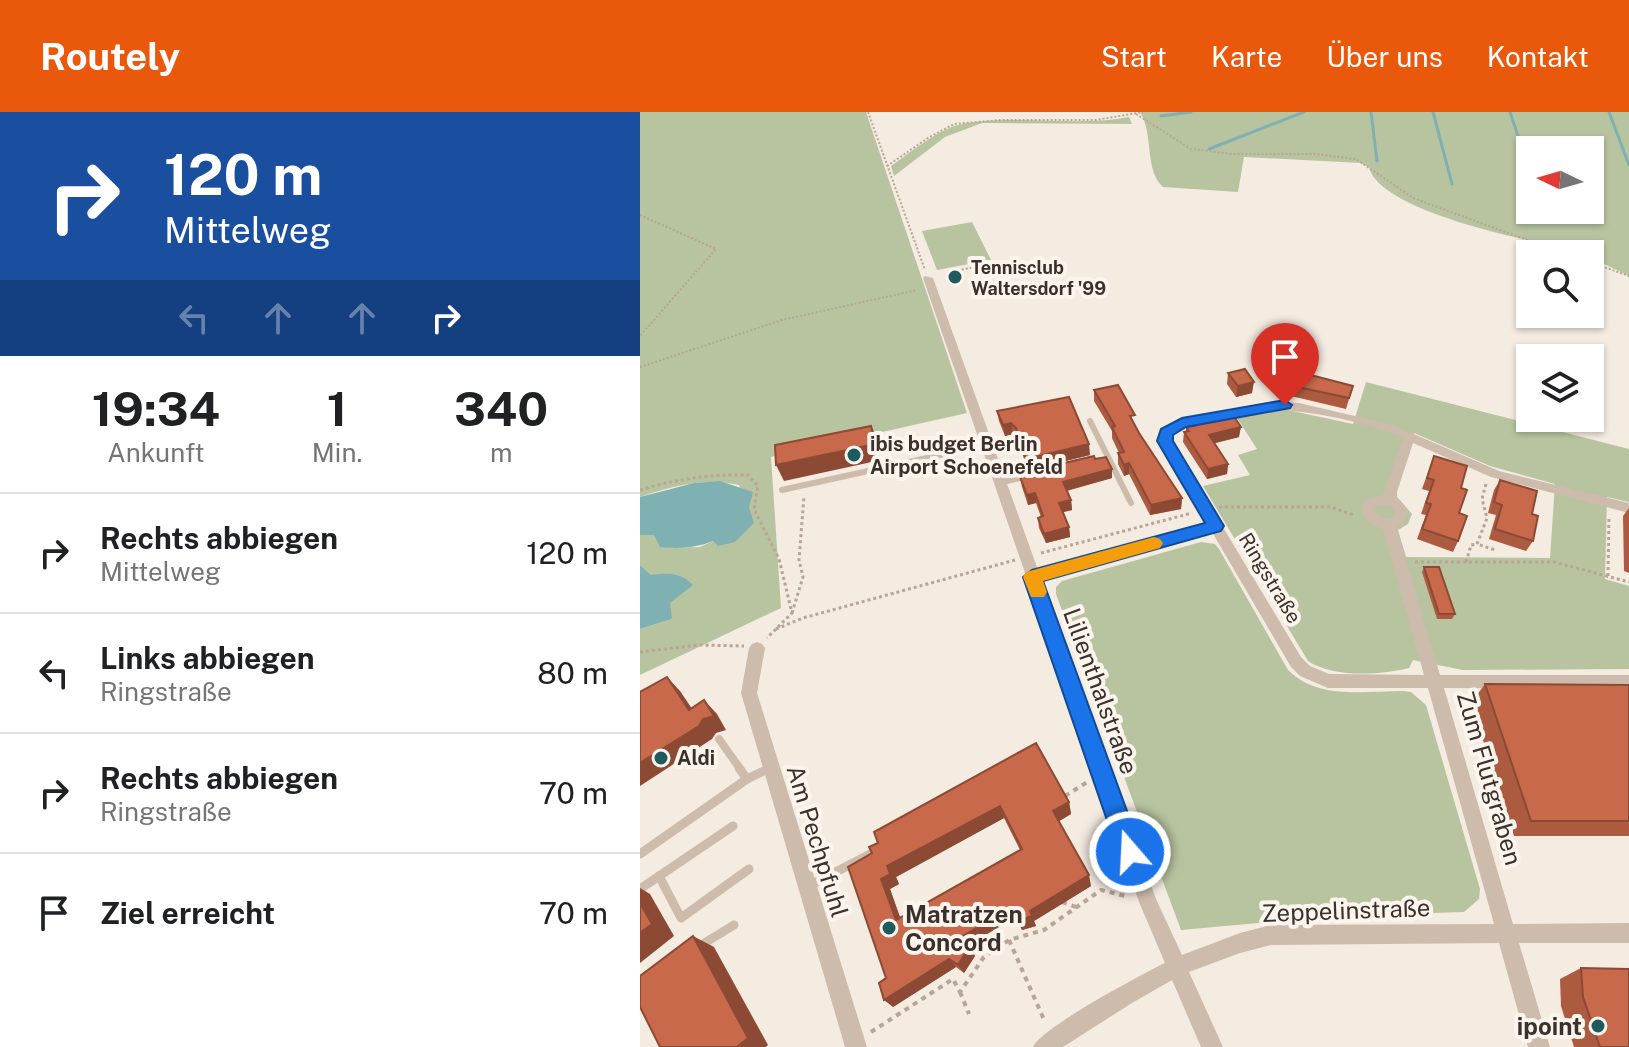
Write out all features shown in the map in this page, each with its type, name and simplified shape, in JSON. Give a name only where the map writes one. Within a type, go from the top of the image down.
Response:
[{"type":"street","name":"Lilienthalstraße","points":[[929,282],[1148,902],[1212,1047]]},
{"type":"street","name":"Ringstraße","points":[[1629,508],[1490,472],[1372,423],[1285,405],[1182,423],[1166,433],[1165,441],[1296,662],[1305,671],[1328,681],[1629,682]]},
{"type":"street","name":"Zum Flutgraben","points":[[1388,500],[1409,437]]},
{"type":"street","name":"Zum Flutgraben","points":[[1383,524],[1398,522],[1402,515],[1399,507],[1388,500],[1373,501],[1367,508],[1369,516],[1383,524],[1401,562],[1539,1047]]},
{"type":"street","points":[[1032,577],[1215,526]]},
{"type":"street","name":"Am Pechpfuhl","points":[[757,648],[749,693],[856,1047]]},
{"type":"street","name":"Zeppelinstraße","points":[[1049,1044],[1153,978],[1240,941],[1271,935],[1629,933]]},
{"type":"lane","points":[[1090,421],[1131,503]]},
{"type":"lane","points":[[782,490],[986,445]]},
{"type":"lane","points":[[1092,461],[1107,457]]},
{"type":"lane","points":[[999,483],[1038,474]]},
{"type":"lane","points":[[719,739],[747,779]]},
{"type":"lane","points":[[640,854],[747,779],[770,768]]},
{"type":"lane","points":[[640,889],[733,826]]},
{"type":"lane","points":[[807,887],[876,851]]},
{"type":"lane","points":[[659,876],[681,918],[749,869]]},
{"type":"lane","points":[[687,955],[734,925]]},
{"type":"path","points":[[640,367],[782,320],[929,282],[868,112]]},
{"type":"path","points":[[887,166],[939,131],[967,121],[994,117],[1107,118],[1143,112]]},
{"type":"path","points":[[1136,114],[1151,119],[1169,139],[1181,146],[1203,152],[1291,153],[1356,159],[1373,168],[1400,192],[1528,240]]},
{"type":"path","points":[[640,215],[716,249],[640,336]]},
{"type":"path","points":[[954,271],[980,265],[986,278]]},
{"type":"path","points":[[1604,267],[1629,276]]},
{"type":"path","points":[[971,268],[973,274]]},
{"type":"path","points":[[1477,544],[1487,518],[1482,499],[1490,472]]},
{"type":"path","points":[[640,490],[668,481],[727,474],[748,475],[758,486],[754,509],[785,571],[792,613]]},
{"type":"path","points":[[640,652],[720,644],[757,648],[792,613],[803,577],[799,560],[804,486]]},
{"type":"path","points":[[1608,576],[1609,503]]},
{"type":"path","points":[[776,629],[803,618],[1205,509],[1330,507],[1344,510],[1369,526],[1383,524]]},
{"type":"path","points":[[1466,562],[1471,545],[1495,550]]},
{"type":"path","points":[[1401,562],[1554,562],[1629,582]]},
{"type":"path","points":[[1062,798],[1103,776]]},
{"type":"path","points":[[960,992],[984,957],[1009,940],[1044,930],[1101,890],[1148,902]]},
{"type":"path","points":[[1062,902],[1076,907]]},
{"type":"path","points":[[1009,940],[1049,1044]]},
{"type":"path","points":[[886,1022],[953,979],[969,1014]]},
{"type":"green space","points":[[640,112],[866,112],[967,413],[771,457],[781,608],[640,675],[640,629],[672,619],[651,575],[640,565],[640,535],[654,535],[668,548],[700,547],[754,523],[739,485],[714,482],[689,484],[640,497]]},
{"type":"green space","points":[[1140,112],[1629,112],[1629,276],[1604,264],[1604,240],[1528,240],[1453,220],[1397,197],[1378,182],[1369,167],[1361,163],[1244,157],[1238,192],[1163,187],[1153,171],[1147,131]]},
{"type":"green space","points":[[1129,117],[1132,124],[982,123],[945,137],[894,176],[891,166],[929,139],[954,126],[996,120],[1086,121]]},
{"type":"green space","points":[[972,222],[991,260],[937,270],[922,231]]},
{"type":"green space","points":[[1366,382],[1516,420],[1516,432],[1562,432],[1629,449],[1629,502],[1607,497],[1605,579],[1629,586],[1629,669],[1463,670],[1413,660],[1409,668],[1357,674],[1330,670],[1308,661],[1203,486],[1250,475],[1238,455],[1257,449],[1237,418],[1283,409],[1353,424]],"holes":[[[1414,433],[1490,466],[1555,484],[1550,558],[1406,557],[1398,530],[1408,524],[1412,514],[1397,497],[1397,485]]]},
{"type":"green space","points":[[1201,542],[1215,544],[1219,549],[1288,670],[1300,680],[1342,692],[1411,692],[1426,705],[1480,889],[1479,899],[1464,912],[1337,916],[1181,930],[1056,587],[1062,581]]},
{"type":"water","points":[[720,481],[753,492],[749,507],[754,523],[735,542],[718,546],[713,541],[694,547],[667,548],[660,547],[654,535],[640,535],[640,497],[694,483]]},
{"type":"water","points":[[640,565],[651,575],[674,574],[693,585],[670,603],[672,619],[640,629]]},
{"type":"building","points":[[1245,369],[1254,382],[1238,386],[1228,373]]},
{"type":"building","points":[[1299,372],[1353,386],[1349,398],[1293,386]]},
{"type":"building","points":[[1118,385],[1135,415],[1130,416],[1139,433],[1182,498],[1151,505],[1129,463],[1124,465],[1118,453],[1124,452],[1112,427],[1115,426],[1094,390]]},
{"type":"building","points":[[1069,397],[1089,444],[1026,459],[1016,428],[1011,423],[1003,425],[997,411]]},
{"type":"building","points":[[1233,415],[1241,427],[1209,435],[1228,464],[1208,469],[1184,432],[1189,431],[1186,427]]},
{"type":"building","points":[[871,426],[876,444],[776,465],[775,445]]},
{"type":"building","points":[[1094,456],[1095,459],[1106,457],[1112,469],[1063,482],[1071,500],[1059,503],[1069,527],[1044,534],[1038,518],[1043,516],[1035,493],[1027,495],[1020,477],[1031,474],[1030,471]]},
{"type":"building","points":[[1434,456],[1467,466],[1461,488],[1467,490],[1459,513],[1467,516],[1458,541],[1422,529],[1431,504],[1426,503],[1434,480],[1427,478]]},
{"type":"building","points":[[1500,480],[1537,491],[1532,514],[1538,516],[1533,541],[1495,529],[1502,505],[1494,502]]},
{"type":"building","points":[[1424,567],[1439,567],[1455,614],[1439,614]]},
{"type":"building","points":[[667,677],[689,710],[704,700],[714,716],[703,719],[699,726],[640,763],[640,692]]},
{"type":"building","points":[[1485,684],[1629,685],[1629,821],[1531,821]]},
{"type":"building","points":[[1036,743],[1069,802],[1053,811],[1089,875],[1030,911],[1032,916],[1018,921],[1011,908],[956,940],[969,947],[958,965],[949,959],[884,1000],[879,983],[886,978],[848,867],[872,853],[869,847],[878,843],[874,832]],"holes":[[[1000,806],[1022,849],[896,920],[881,879],[890,874],[887,866]]]},
{"type":"building","points":[[640,903],[652,924],[640,933]]},
{"type":"building","points":[[693,936],[748,1038],[737,1047],[660,1047],[640,1007],[640,976]]},
{"type":"building","name":"ipoint","points":[[1581,968],[1629,969],[1629,1047],[1600,1047],[1583,997]]},
{"type":"waterway","points":[[1161,116],[1191,112]]},
{"type":"waterway","points":[[1209,149],[1304,112]]},
{"type":"waterway","points":[[1371,112],[1377,161]]},
{"type":"waterway","points":[[1433,112],[1452,184]]},
{"type":"waterway","points":[[1510,112],[1518,136]]},
{"type":"waterway","points":[[1609,112],[1629,165]]},
{"type":"slow traffic","points":[[1038,592],[1032,577],[1154,543]]},
{"type":"place","name":"Tennisclub Waltersdorf '99","points":[[955,277]]},
{"type":"place","name":"ibis budget Berlin Airport Schoenefeld","points":[[854,455]]},
{"type":"place","name":"Aldi","points":[[661,758]]},
{"type":"place","name":"Matratzen Concord","points":[[889,928]]},
{"type":"place","name":"ipoint","points":[[1598,1026]]},
{"type":"route","points":[[1130,852],[1032,577],[1215,526],[1165,441],[1166,433],[1171,427],[1182,423],[1285,405]]}]
